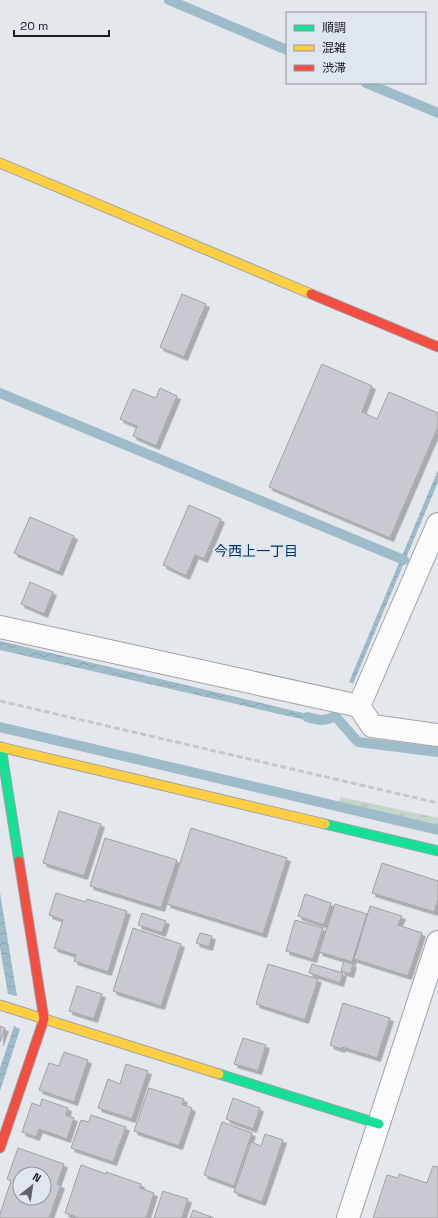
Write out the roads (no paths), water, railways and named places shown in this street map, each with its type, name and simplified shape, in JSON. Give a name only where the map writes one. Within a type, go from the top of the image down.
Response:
[{"type":"street","points":[[0,163],[438,347]]},
{"type":"street","points":[[359,706],[438,524]]},
{"type":"street","points":[[0,627],[359,706],[372,726],[438,735]]},
{"type":"street","points":[[0,1148],[44,1019],[1,747],[438,851]]},
{"type":"street","points":[[348,1218],[438,942]]},
{"type":"street","points":[[0,1005],[379,1124]]},
{"type":"water","points":[[438,470],[438,482],[353,684],[349,682]]},
{"type":"water","points":[[0,641],[320,717],[319,723],[0,650]]},
{"type":"water","points":[[0,893],[17,996],[8,994],[0,948]]},
{"type":"water","points":[[14,1026],[20,1029],[0,1091],[0,1068]]},
{"type":"waterway","points":[[169,0],[286,50]]},
{"type":"waterway","points":[[368,84],[438,113]]},
{"type":"waterway","points":[[0,393],[404,560]]},
{"type":"waterway","points":[[307,717],[321,720],[335,716],[358,742],[438,752]]},
{"type":"waterway","points":[[0,727],[438,830]]},
{"type":"railway","points":[[0,701],[438,803]]},
{"type":"district","name":"今西上一丁目","points":[[256,551]]}]
